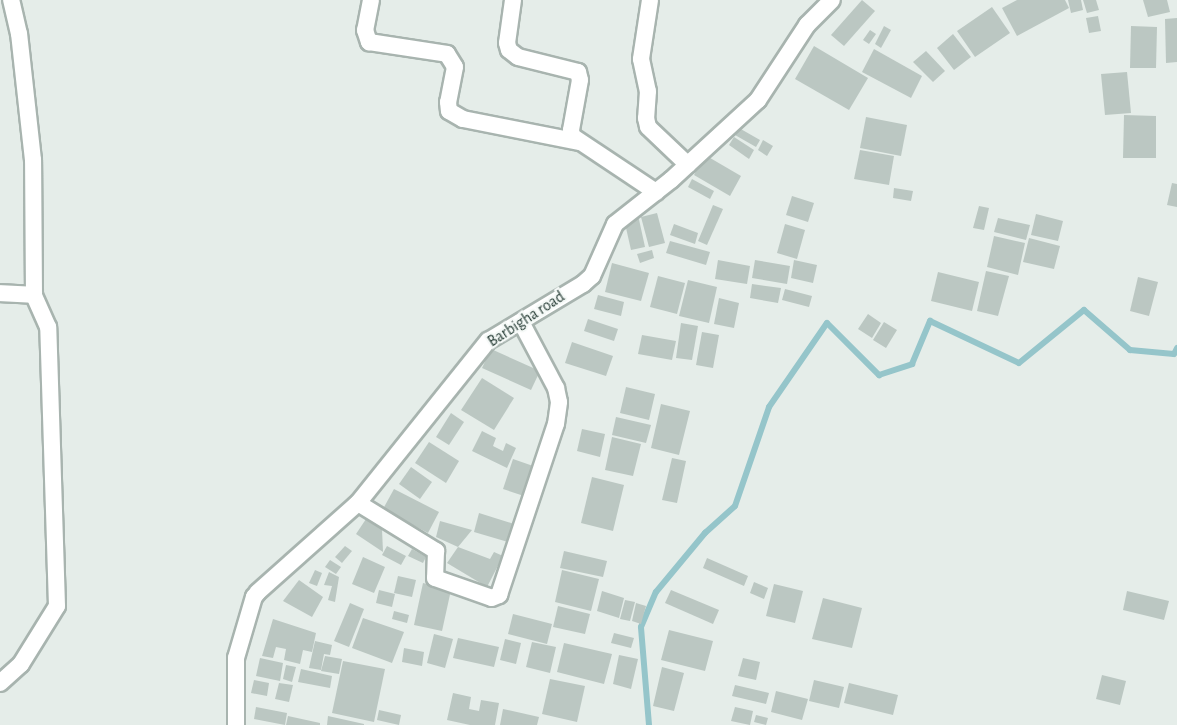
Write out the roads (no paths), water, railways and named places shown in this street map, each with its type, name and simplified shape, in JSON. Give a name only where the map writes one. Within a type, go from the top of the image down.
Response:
[{"type":"street","points":[[0,683],[21,664],[57,606],[48,327],[34,295],[33,160],[19,34],[11,0]]},
{"type":"street","points":[[371,0],[365,30],[369,42],[447,54],[455,67],[448,102],[449,111],[463,120],[579,142]]},
{"type":"street","points":[[513,0],[507,43],[509,50],[518,57],[579,72],[580,80],[571,130],[572,136],[656,192]]},
{"type":"street","points":[[650,0],[641,59],[648,91],[646,118],[648,127],[688,165]]},
{"type":"street","name":"Barbigha road","points":[[236,725],[236,658],[254,597],[358,504],[488,341],[592,276],[615,224],[688,165],[758,100],[807,25],[832,0]]},
{"type":"street","points":[[0,293],[34,295]]},
{"type":"street","points":[[358,504],[435,551],[435,578],[492,598],[499,595],[556,424],[559,402],[556,388],[521,322]]},
{"type":"waterway","points":[[649,725],[641,627],[656,592],[705,533],[735,506],[769,407],[827,323],[879,375],[912,364],[930,321],[1019,363],[1084,310],[1130,350],[1174,354],[1177,348]]}]
